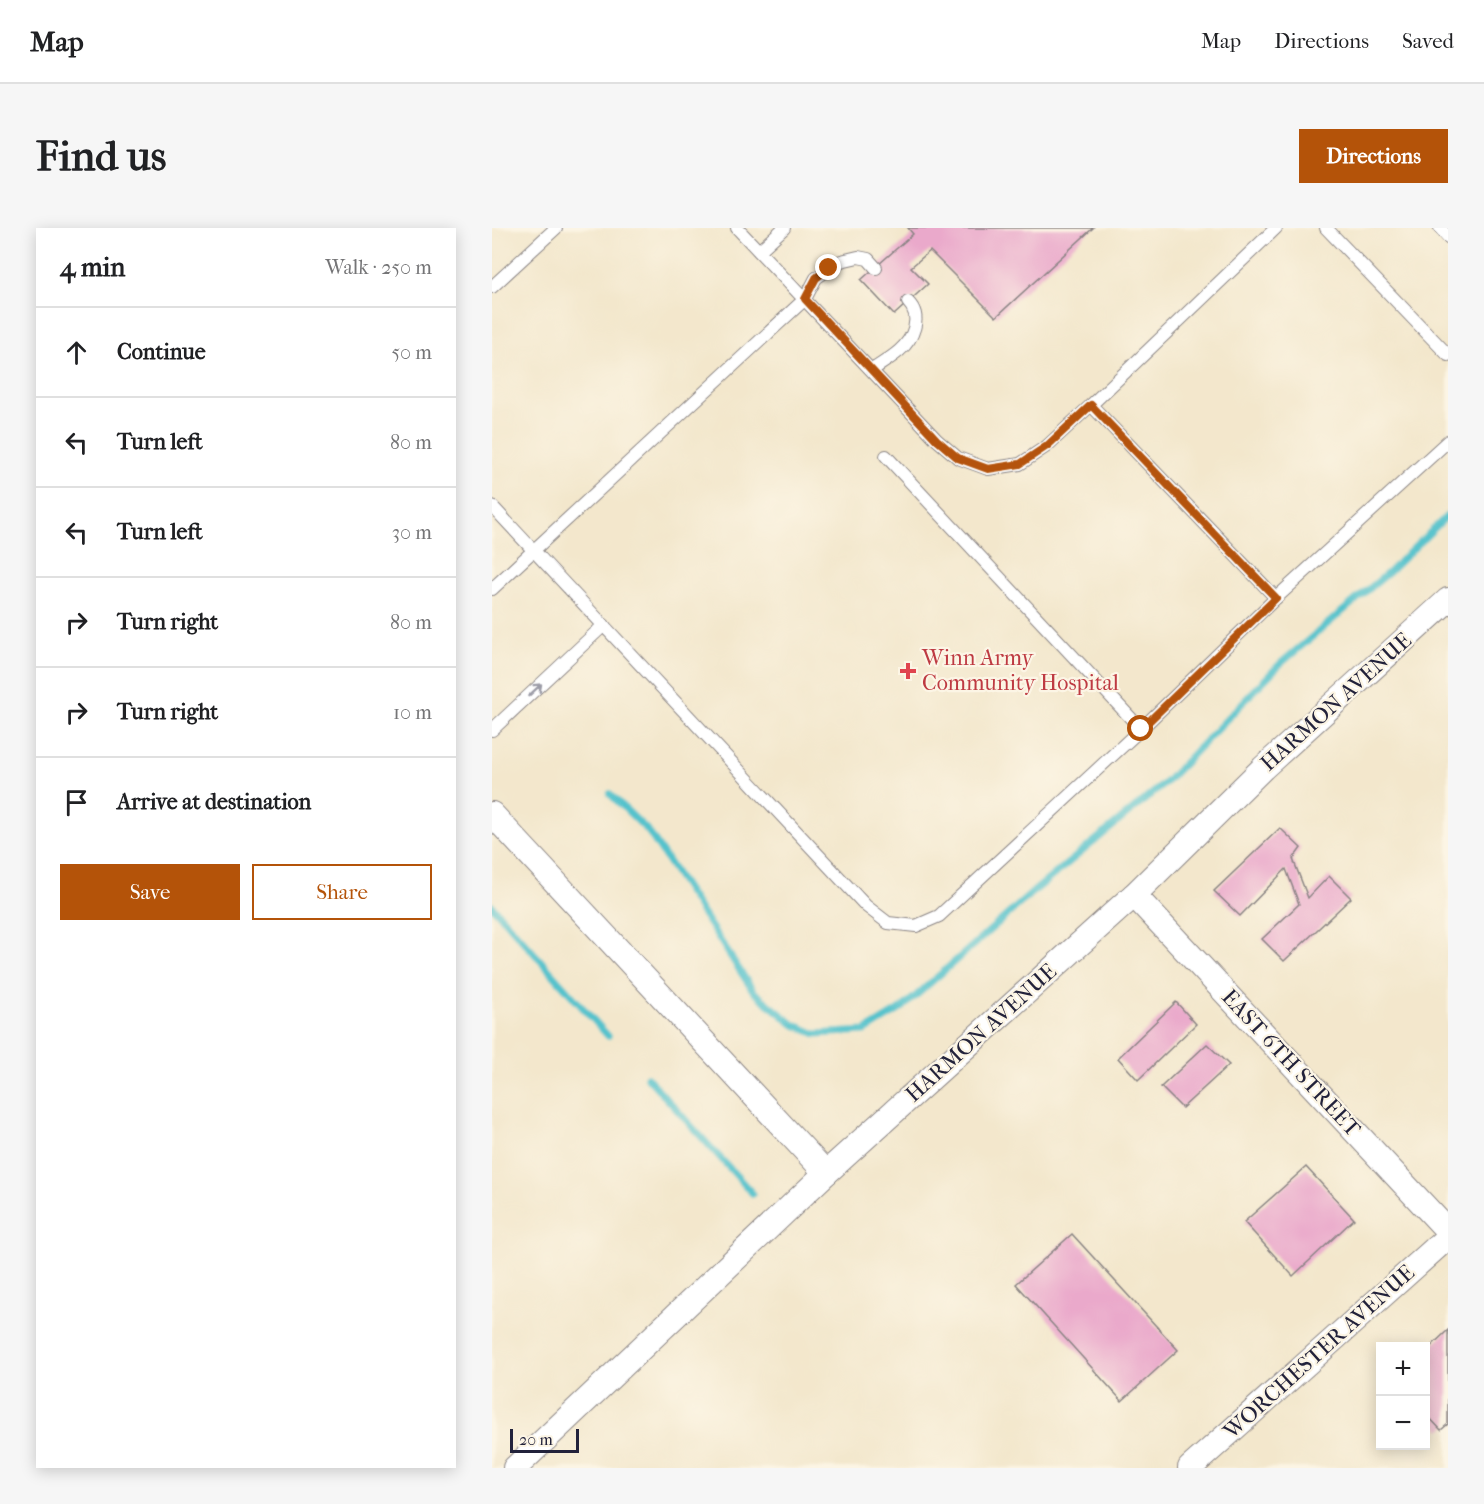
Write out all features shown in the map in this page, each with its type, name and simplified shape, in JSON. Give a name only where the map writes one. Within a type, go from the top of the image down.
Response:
[{"type":"street","name":"HARMON AVENUE","points":[[515,1468],[826,1173],[1134,895],[1263,768],[1448,600]]},
{"type":"street","points":[[492,814],[826,1173]]},
{"type":"street","name":"EAST 6TH STREET","points":[[1134,895],[1448,1231]]},
{"type":"street","name":"WORCHESTER AVENUE","points":[[1190,1468],[1448,1236]]},
{"type":"lane","points":[[492,287],[556,228]]},
{"type":"lane","points":[[737,228],[937,440],[958,458],[988,469],[1020,464],[1047,446],[1276,228]]},
{"type":"lane","points":[[759,251],[784,228]]},
{"type":"lane","points":[[1326,228],[1448,355]]},
{"type":"lane","points":[[1440,228],[1448,237]]},
{"type":"lane","points":[[492,589],[805,299],[816,278],[841,261],[858,257],[868,259],[876,267]]},
{"type":"lane","points":[[872,370],[900,351],[912,335],[916,322],[913,307],[908,302]]},
{"type":"lane","points":[[1091,405],[1276,598]]},
{"type":"lane","points":[[492,506],[866,906],[888,923],[916,926],[939,916],[1141,729],[1276,598],[1448,441]]},
{"type":"lane","points":[[885,456],[1141,729]]},
{"type":"lane","points":[[492,730],[604,625]]},
{"type":"building","points":[[908,228],[1093,228],[996,317],[930,251],[911,267],[928,284],[894,315],[861,280],[913,234]]},
{"type":"building","points":[[1280,828],[1301,848],[1293,859],[1308,898],[1329,876],[1351,898],[1284,961],[1262,939],[1299,904],[1286,869],[1240,916],[1214,891]]},
{"type":"building","points":[[1176,1002],[1196,1024],[1138,1080],[1118,1058]]},
{"type":"building","points":[[1207,1044],[1229,1065],[1182,1108],[1161,1087]]},
{"type":"building","points":[[1306,1167],[1354,1219],[1293,1276],[1244,1222]]},
{"type":"building","points":[[1072,1234],[1178,1350],[1122,1401],[1016,1284]]},
{"type":"building","points":[[1448,1330],[1448,1424],[1441,1430],[1430,1418],[1430,1347]]},
{"type":"waterway","points":[[610,794],[648,831],[754,992],[793,1024],[816,1034],[865,1031],[901,1009],[1033,892],[1165,783],[1280,664],[1388,573],[1448,515]]},
{"type":"waterway","points":[[492,906],[608,1036]]},
{"type":"waterway","points":[[647,1077],[753,1194]]},
{"type":"place","name":"Winn Army Community Hospital","points":[[908,671]]},
{"type":"route","points":[[829,268],[816,278],[805,299],[937,440],[958,458],[988,469],[1020,464],[1047,446],[1091,405],[1276,598],[1141,729]]}]
